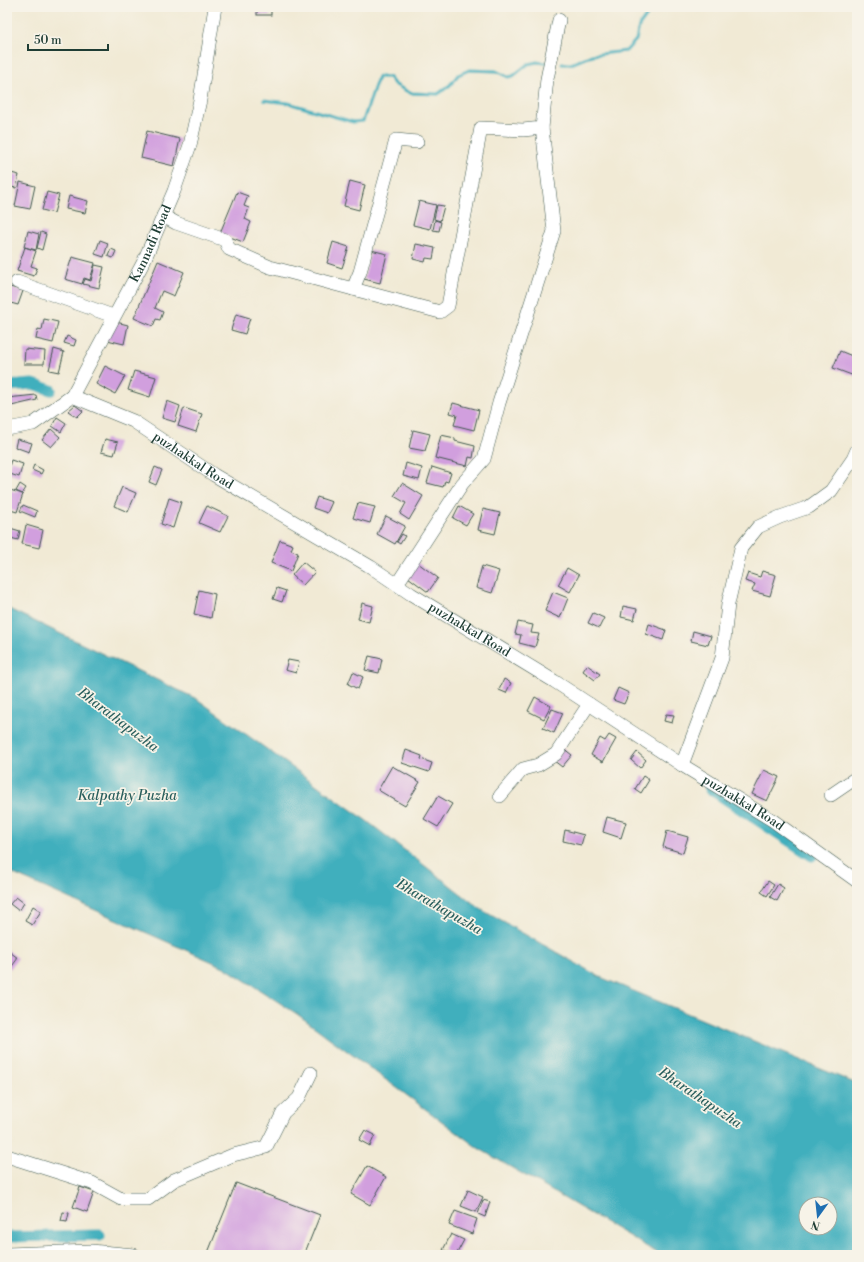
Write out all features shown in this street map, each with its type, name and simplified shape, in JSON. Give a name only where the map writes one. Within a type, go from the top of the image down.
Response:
[{"type":"street","name":"Kannadi Road","points":[[7,429],[33,424],[72,396],[113,316],[143,263],[164,216],[190,145],[200,100],[215,7]]},
{"type":"street","points":[[397,584],[462,484],[484,459],[499,403],[554,231],[542,128],[547,79],[559,20]]},
{"type":"street","points":[[164,216],[176,223],[225,240],[229,249],[270,267],[440,312],[448,306],[481,128],[523,130],[542,128]]},
{"type":"street","points":[[353,289],[360,272],[396,140],[417,142]]},
{"type":"street","points":[[17,282],[113,316]]},
{"type":"street","name":"puzhakkal Road","points":[[72,396],[133,421],[214,475],[371,567],[589,704],[682,765],[772,820],[857,881]]},
{"type":"street","points":[[682,765],[722,658],[728,604],[740,548],[758,527],[780,517],[809,507],[831,491],[853,459],[857,450]]},
{"type":"street","points":[[500,796],[523,769],[538,765],[556,754],[589,704]]},
{"type":"street","points":[[831,795],[853,780],[857,783]]},
{"type":"street","points":[[7,1156],[92,1183],[121,1199],[148,1199],[174,1180],[233,1155],[266,1147],[283,1113],[299,1098],[311,1073]]},
{"type":"street","points":[[7,1254],[91,1250],[134,1255]]},
{"type":"water","name":"Kalpathy Puzha","points":[[7,608],[197,699],[367,821],[482,910],[600,977],[857,1084],[857,1255],[661,1255],[478,1148],[297,1014],[224,967],[7,871]]},
{"type":"building","points":[[257,7],[271,7],[271,15],[257,15]]},
{"type":"building","points":[[147,131],[180,139],[174,166],[141,158]]},
{"type":"building","points":[[7,172],[19,175],[16,188],[7,186]]},
{"type":"building","points":[[350,181],[365,185],[359,210],[344,206]]},
{"type":"building","points":[[20,182],[35,186],[30,209],[15,206]]},
{"type":"building","points":[[47,192],[59,195],[54,213],[42,210]]},
{"type":"building","points":[[237,192],[248,196],[244,206],[249,208],[245,219],[251,222],[243,242],[220,233]]},
{"type":"building","points":[[69,196],[88,201],[85,213],[66,209]]},
{"type":"building","points":[[419,201],[436,205],[430,229],[413,225]]},
{"type":"building","points":[[437,205],[444,206],[440,221],[434,219]]},
{"type":"building","points":[[435,220],[441,222],[439,231],[433,230]]},
{"type":"building","points":[[28,231],[39,234],[36,250],[24,247]]},
{"type":"building","points":[[41,232],[46,234],[42,250],[37,248]]},
{"type":"building","points":[[100,240],[108,243],[104,257],[95,254]]},
{"type":"building","points":[[333,242],[349,247],[342,268],[327,263]]},
{"type":"building","points":[[416,244],[435,248],[433,259],[426,258],[425,262],[413,259]]},
{"type":"building","points":[[25,247],[36,251],[31,266],[37,268],[34,276],[17,271]]},
{"type":"building","points":[[111,249],[116,251],[113,258],[108,256]]},
{"type":"building","points":[[371,250],[387,254],[380,283],[364,279]]},
{"type":"building","points":[[72,257],[95,263],[90,280],[84,278],[82,284],[65,279]]},
{"type":"building","points":[[158,261],[184,272],[174,296],[162,291],[155,308],[163,312],[160,320],[156,319],[153,326],[134,318]]},
{"type":"building","points":[[95,265],[104,267],[99,288],[83,284],[85,279],[91,281]]},
{"type":"building","points":[[7,286],[23,291],[18,305],[7,302]]},
{"type":"building","points":[[236,314],[250,318],[245,334],[231,330]]},
{"type":"building","points":[[44,319],[58,322],[53,343],[36,339],[38,329],[42,330]]},
{"type":"building","points":[[108,320],[128,325],[124,344],[103,339]]},
{"type":"building","points":[[67,336],[76,340],[74,346],[64,343]]},
{"type":"building","points":[[25,349],[45,351],[44,364],[24,364]]},
{"type":"building","points":[[54,349],[64,352],[59,372],[49,370]]},
{"type":"building","points":[[840,351],[857,358],[857,377],[833,368]]},
{"type":"building","points":[[105,366],[125,376],[115,394],[96,384]]},
{"type":"building","points":[[134,371],[156,377],[150,397],[128,390]]},
{"type":"building","points":[[36,395],[37,400],[7,407],[7,398]]},
{"type":"building","points":[[167,401],[180,406],[175,422],[162,418]]},
{"type":"building","points":[[453,403],[479,410],[474,430],[454,425],[457,415],[450,413]]},
{"type":"building","points":[[75,405],[83,411],[77,417],[68,411]]},
{"type":"building","points":[[184,408],[202,414],[196,432],[178,426]]},
{"type":"building","points":[[57,417],[66,423],[61,432],[52,426]]},
{"type":"building","points":[[51,429],[60,437],[51,447],[42,440]]},
{"type":"building","points":[[413,430],[430,434],[425,451],[409,448]]},
{"type":"building","points":[[441,435],[455,438],[455,441],[475,446],[473,458],[469,457],[467,466],[435,458]]},
{"type":"building","points":[[17,439],[32,443],[29,452],[15,447]]},
{"type":"building","points":[[105,439],[118,442],[114,455],[101,452]]},
{"type":"building","points":[[11,460],[23,464],[19,477],[7,473]]},
{"type":"building","points":[[406,463],[422,468],[419,480],[403,476]]},
{"type":"building","points":[[34,465],[43,470],[41,474],[32,470]]},
{"type":"building","points":[[155,467],[162,470],[156,485],[149,482]]},
{"type":"building","points":[[432,467],[451,473],[448,482],[445,481],[443,487],[427,483]]},
{"type":"building","points":[[402,483],[423,496],[409,520],[400,514],[406,503],[394,496]]},
{"type":"building","points":[[20,484],[26,488],[22,494],[16,491]]},
{"type":"building","points":[[122,487],[136,493],[128,512],[114,506]]},
{"type":"building","points":[[10,490],[23,494],[17,512],[7,509],[7,500]]},
{"type":"building","points":[[317,497],[332,502],[327,513],[313,508]]},
{"type":"building","points":[[169,498],[181,502],[173,528],[161,524]]},
{"type":"building","points":[[358,503],[375,507],[370,523],[353,518]]},
{"type":"building","points":[[23,505],[37,511],[35,517],[20,511]]},
{"type":"building","points":[[207,506],[228,516],[220,532],[199,523]]},
{"type":"building","points":[[459,506],[473,514],[466,525],[453,518]]},
{"type":"building","points":[[483,509],[500,513],[495,534],[478,530]]},
{"type":"building","points":[[386,516],[405,526],[395,544],[377,534]]},
{"type":"building","points":[[26,525],[43,530],[39,548],[22,544]]},
{"type":"building","points":[[10,528],[20,531],[18,540],[7,537]]},
{"type":"building","points":[[402,534],[405,536],[400,544],[397,542]]},
{"type":"building","points":[[280,540],[293,545],[291,550],[298,553],[291,571],[271,563]]},
{"type":"building","points":[[414,560],[438,578],[428,592],[400,571]]},
{"type":"building","points":[[303,562],[315,572],[303,585],[292,575]]},
{"type":"building","points":[[482,566],[499,571],[492,593],[476,588]]},
{"type":"building","points":[[567,568],[579,575],[570,592],[558,585]]},
{"type":"building","points":[[762,571],[776,575],[770,596],[752,591],[755,584],[745,581],[748,573],[760,577]]},
{"type":"building","points":[[277,588],[286,591],[282,602],[273,599]]},
{"type":"building","points":[[199,590],[215,594],[211,618],[194,614]]},
{"type":"building","points":[[553,592],[568,598],[560,618],[545,611]]},
{"type":"building","points":[[362,603],[373,606],[369,622],[358,619]]},
{"type":"building","points":[[623,606],[637,609],[634,620],[621,617]]},
{"type":"building","points":[[593,613],[604,618],[599,628],[588,623]]},
{"type":"building","points":[[518,622],[533,625],[531,633],[539,634],[535,647],[519,643],[521,635],[515,634]]},
{"type":"building","points":[[649,624],[666,630],[663,640],[646,634]]},
{"type":"building","points":[[693,631],[711,636],[708,645],[691,641]]},
{"type":"building","points":[[369,656],[382,659],[379,673],[365,670]]},
{"type":"building","points":[[288,660],[299,662],[296,673],[285,670]]},
{"type":"building","points":[[587,665],[600,674],[595,680],[583,671]]},
{"type":"building","points":[[353,672],[363,677],[358,689],[348,684]]},
{"type":"building","points":[[504,679],[511,683],[506,693],[499,690]]},
{"type":"building","points":[[618,688],[629,693],[624,704],[613,700]]},
{"type":"building","points":[[535,697],[551,706],[544,719],[528,711]]},
{"type":"building","points":[[552,709],[563,713],[554,733],[543,728]]},
{"type":"building","points":[[666,714],[674,715],[672,723],[664,721]]},
{"type":"building","points":[[609,735],[616,739],[603,762],[591,755],[600,738],[605,741]]},
{"type":"building","points":[[563,748],[572,755],[562,767],[553,760]]},
{"type":"building","points":[[406,750],[422,756],[421,759],[432,763],[429,772],[402,763]]},
{"type":"building","points":[[637,752],[646,760],[640,768],[631,760]]},
{"type":"building","points":[[392,766],[420,782],[405,806],[378,790]]},
{"type":"building","points":[[764,770],[779,777],[767,801],[752,794]]},
{"type":"building","points":[[643,776],[649,780],[641,793],[635,789]]},
{"type":"building","points":[[438,796],[452,804],[438,827],[424,819]]},
{"type":"building","points":[[607,817],[626,822],[621,838],[603,832]]},
{"type":"building","points":[[565,830],[584,835],[581,845],[563,841]]},
{"type":"building","points":[[667,831],[688,837],[683,853],[663,847]]},
{"type":"building","points":[[768,881],[774,885],[767,896],[761,892]]},
{"type":"building","points":[[778,884],[784,888],[777,901],[770,897]]},
{"type":"building","points":[[16,897],[24,903],[19,911],[10,904]]},
{"type":"building","points":[[33,906],[41,911],[32,925],[25,921]]},
{"type":"building","points":[[7,950],[18,958],[10,969],[7,966]]},
{"type":"building","points":[[365,1130],[375,1135],[370,1146],[359,1140]]},
{"type":"building","points":[[367,1166],[386,1177],[370,1205],[351,1194]]},
{"type":"building","points":[[236,1183],[320,1215],[304,1255],[207,1255]]},
{"type":"building","points":[[80,1187],[94,1192],[87,1212],[73,1207]]},
{"type":"building","points":[[468,1190],[483,1197],[476,1212],[461,1206]]},
{"type":"building","points":[[483,1200],[490,1202],[485,1217],[478,1214]]},
{"type":"building","points":[[455,1211],[477,1219],[472,1234],[449,1225]]},
{"type":"building","points":[[63,1212],[69,1213],[67,1222],[61,1221]]},
{"type":"building","points":[[451,1234],[464,1240],[456,1255],[443,1250]]},
{"type":"waterway","points":[[562,64],[571,64],[592,55],[626,51],[636,40],[639,26],[653,7]]},
{"type":"waterway","points":[[264,100],[288,103],[353,122],[363,121],[378,77],[389,77],[394,84],[410,93],[438,94],[450,85],[458,75],[469,70],[496,71],[508,77],[513,76],[528,64],[537,62],[546,63]]},
{"type":"waterway","points":[[7,386],[33,384],[51,390]]},
{"type":"waterway","points":[[710,789],[812,856]]},
{"type":"waterway","points":[[7,1237],[100,1235]]},
{"type":"water label","name":"Bharathapuzha","points":[[118,720]]},
{"type":"water label","name":"Bharathapuzha","points":[[439,907]]},
{"type":"water label","name":"Bharathapuzha","points":[[700,1098]]}]
